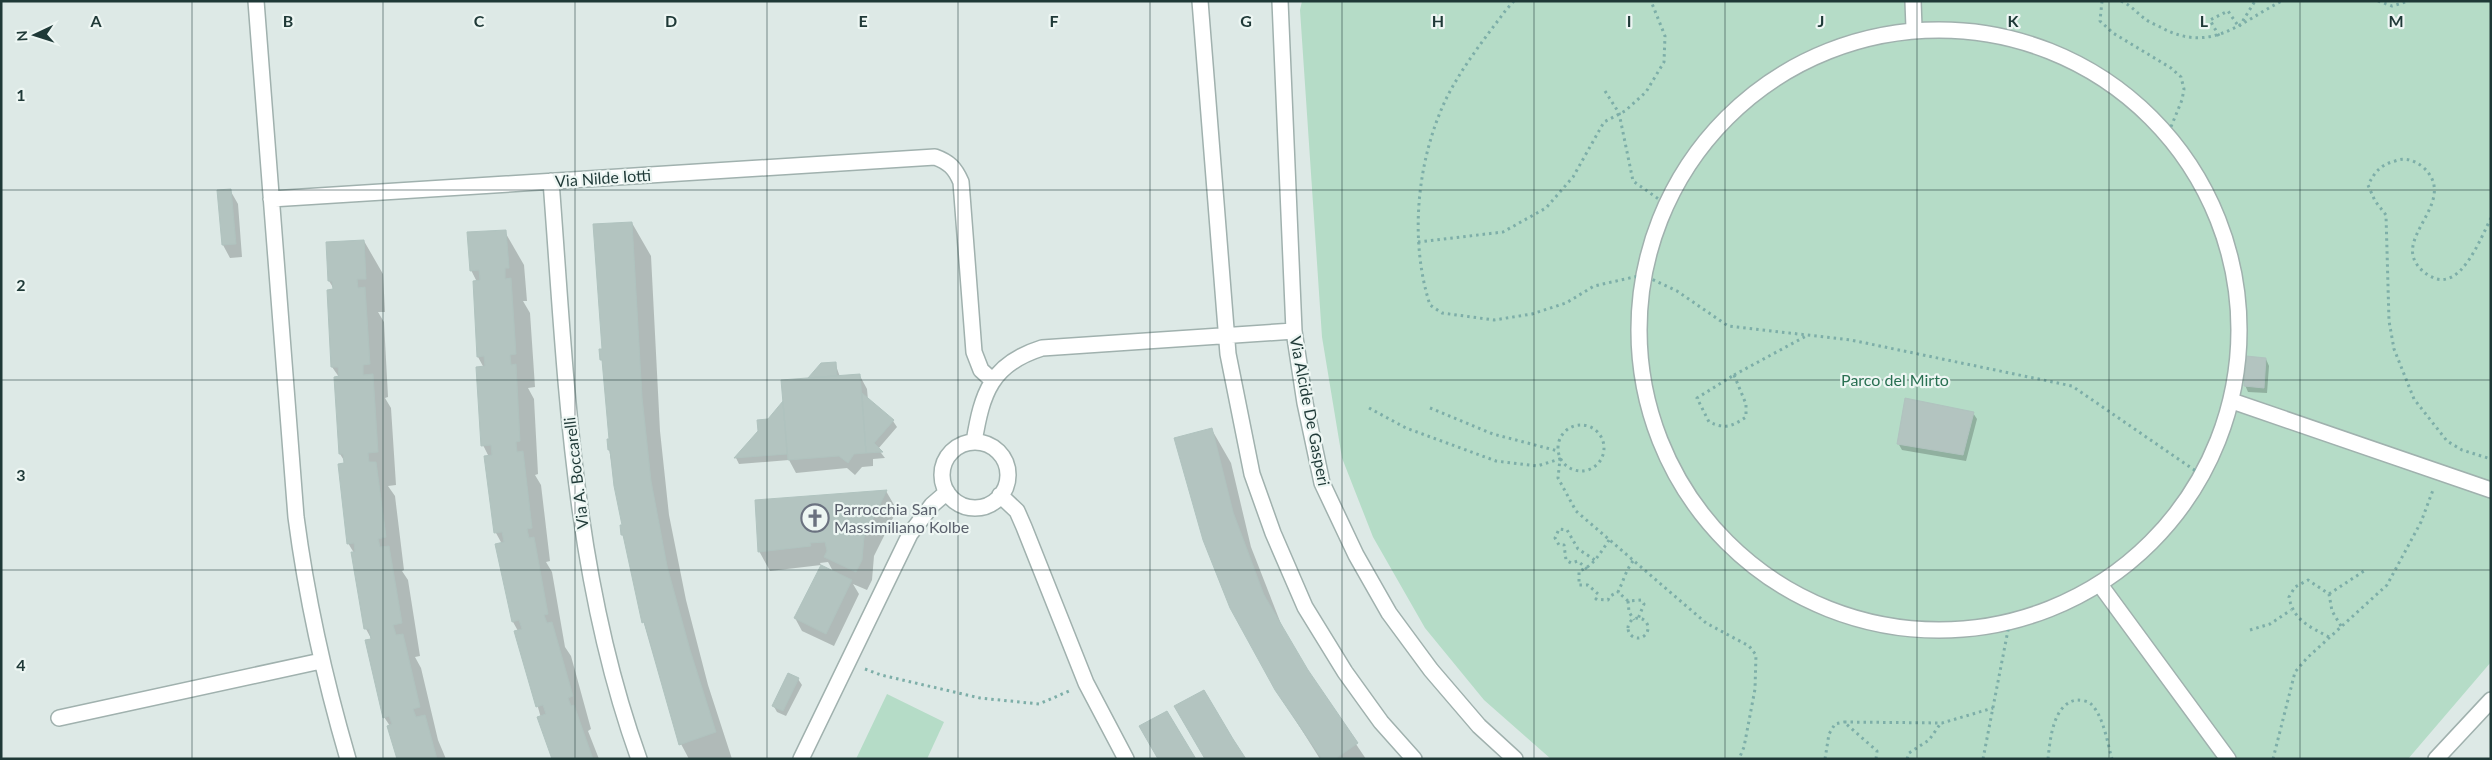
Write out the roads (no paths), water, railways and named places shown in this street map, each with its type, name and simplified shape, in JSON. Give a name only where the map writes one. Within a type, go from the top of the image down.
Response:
[{"type":"street","points":[[256,1],[296,517],[305,583],[321,661],[348,759]]},
{"type":"street","points":[[1200,1],[1228,354],[1252,474],[1272,532],[1304,607],[1345,672],[1381,722],[1414,759]]},
{"type":"street","name":"Via Alcide De Gasperi","points":[[1280,1],[1294,330],[1305,403],[1322,483],[1356,555],[1389,613],[1431,670],[1480,726],[1515,759]]},
{"type":"street","points":[[1913,1],[1914,28]]},
{"type":"street","points":[[1914,28],[2009,36],[2096,72],[2168,134],[2217,214],[2239,306],[2232,401],[2220,439],[2203,476],[2159,537],[2101,586],[2009,625],[1910,632],[1814,606],[1731,550],[1672,470],[1641,375],[1643,275],[1667,205],[1696,151],[1756,90],[1831,48],[1914,28]]},
{"type":"street","name":"Via Nilde Iotti","points":[[271,199],[935,157],[946,161],[956,170],[961,182],[974,352],[981,370],[992,380]]},
{"type":"street","name":"Via A. Boccarelli","points":[[551,181],[570,433],[586,556],[612,669],[639,759]]},
{"type":"street","points":[[974,442],[979,412],[992,380],[1006,366],[1023,354],[1042,348],[1294,330]]},
{"type":"street","points":[[2232,401],[2491,490]]},
{"type":"street","points":[[974,442],[985,443],[1002,456],[1008,477],[1000,495],[990,504],[980,507],[969,507],[959,503],[947,492],[942,477],[947,456],[954,449],[974,442]]},
{"type":"street","points":[[801,759],[910,534],[932,505],[947,492]]},
{"type":"street","points":[[1000,495],[1017,511],[1086,683],[1126,759]]},
{"type":"street","points":[[2101,586],[2228,759]]},
{"type":"street","points":[[59,718],[321,661]]},
{"type":"street","points":[[2436,759],[2491,700]]},
{"type":"place","name":"Parrocchia San Massimiliano Kolbe","points":[[815,518]]},
{"type":"park label","name":"Parco del Mirto","points":[[1895,380]]}]
